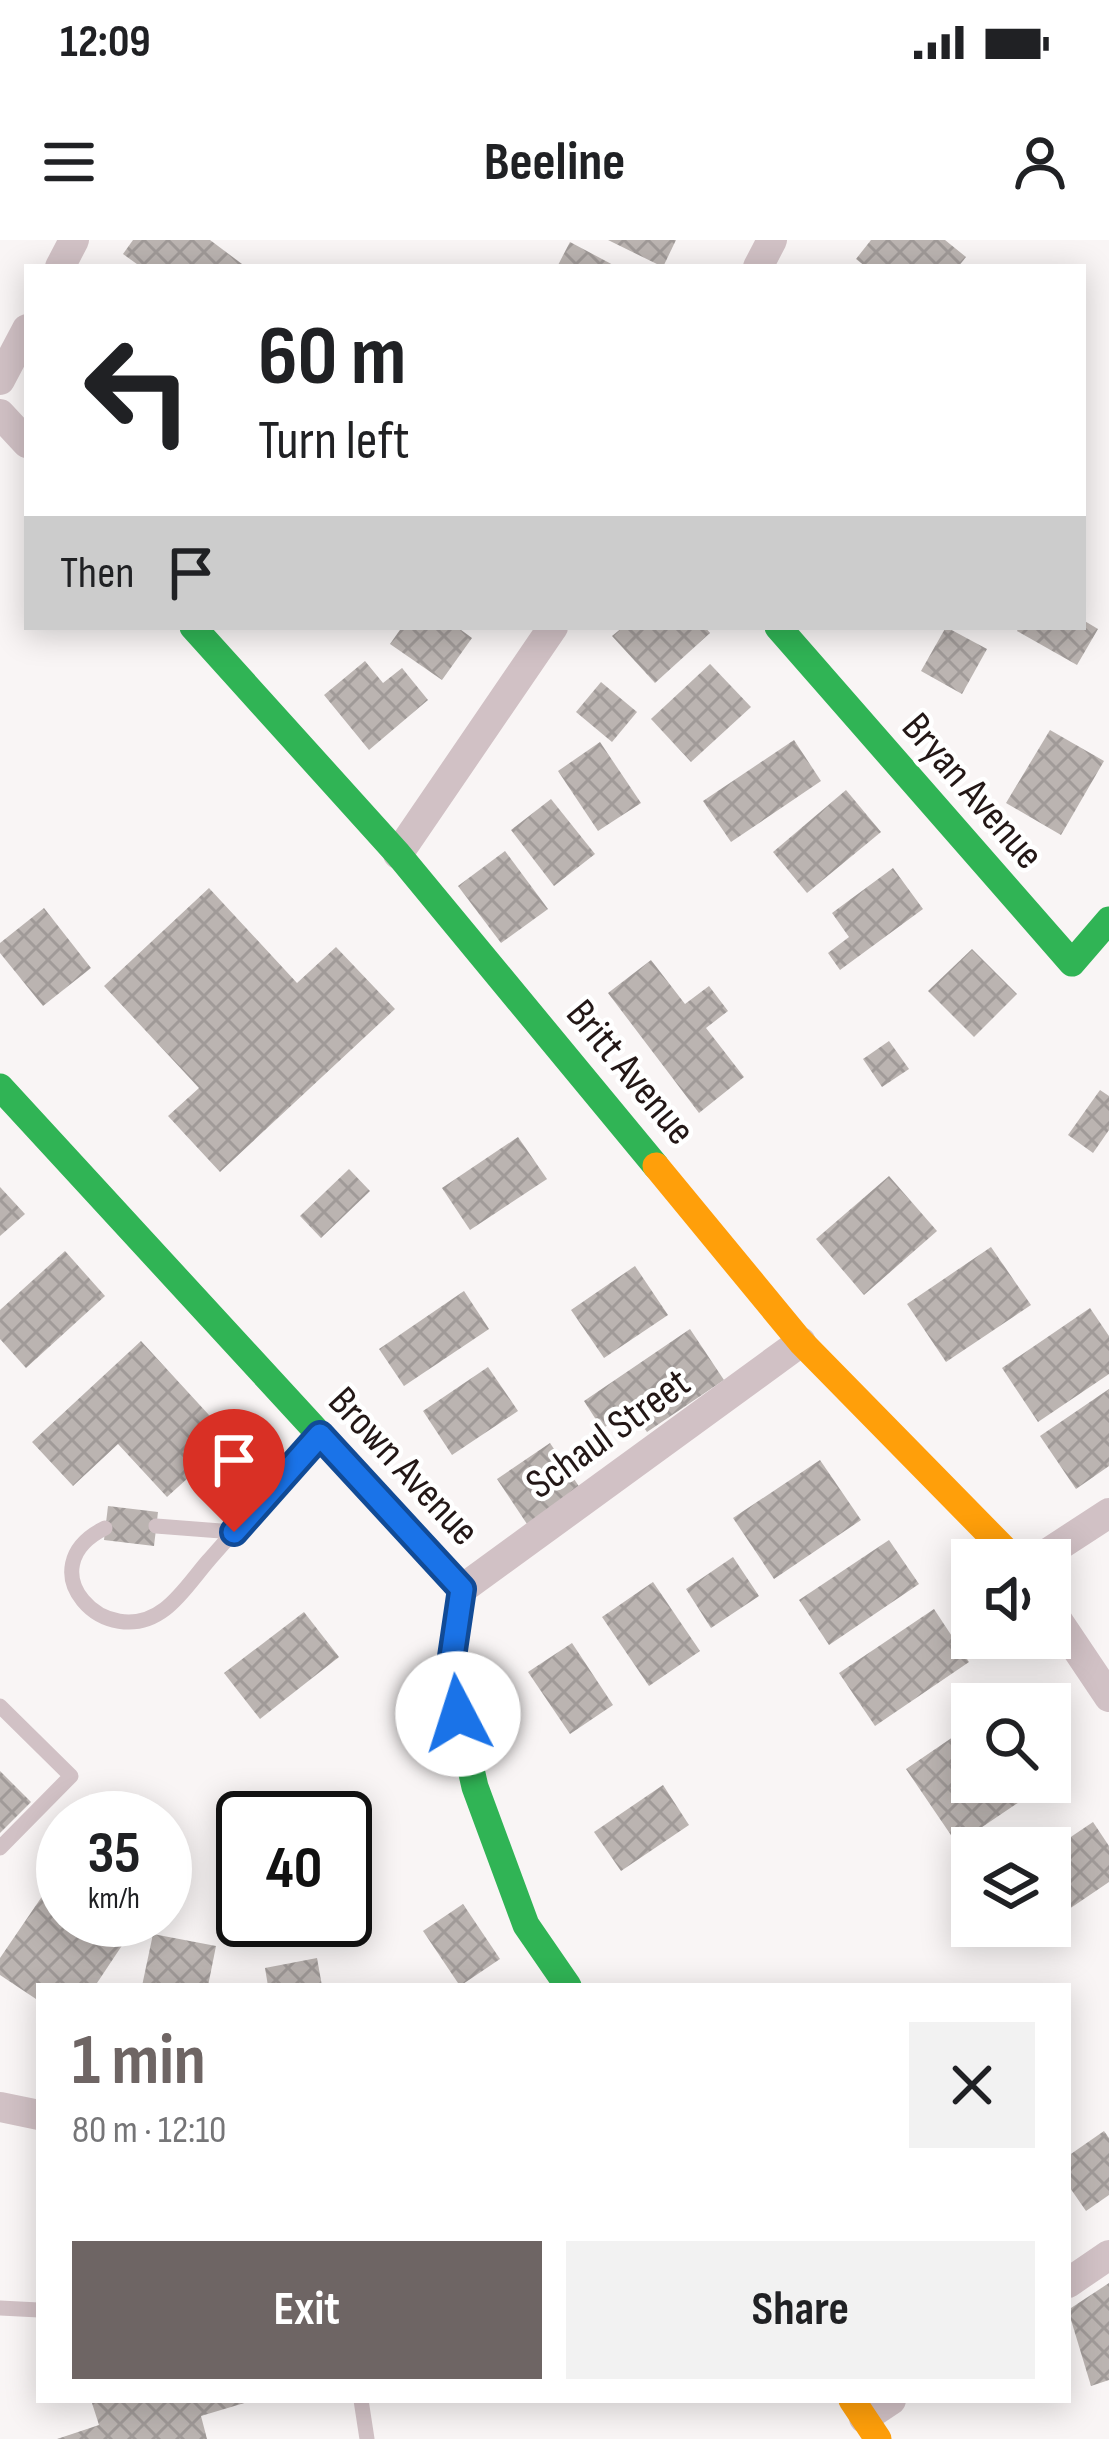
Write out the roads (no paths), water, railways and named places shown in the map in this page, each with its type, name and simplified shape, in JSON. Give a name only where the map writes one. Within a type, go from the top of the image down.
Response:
[{"type":"street","points":[[0,380],[24,335]]},
{"type":"street","points":[[0,414],[24,440]]},
{"type":"street","name":"Britt Avenue","points":[[196,630],[398,854],[801,1342],[994,1539]]},
{"type":"street","points":[[398,854],[551,630]]},
{"type":"street","name":"Bryan Avenue","points":[[781,630],[1072,963],[1109,920]]},
{"type":"street","name":"Brown Avenue","points":[[0,1087],[462,1589],[449,1677],[475,1787],[526,1925],[566,1983]]},
{"type":"street","name":"Schaul Street","points":[[462,1589],[801,1342]]},
{"type":"street","points":[[1069,1539],[1109,1513]]},
{"type":"street","points":[[1071,1640],[1109,1697]]},
{"type":"street","points":[[0,2107],[36,2114]]},
{"type":"street","points":[[1071,2280],[1109,2255]]},
{"type":"street","points":[[862,2421],[887,2403]]},
{"type":"lane","points":[[105,1528],[88,1536],[74,1555],[70,1575],[78,1595],[99,1616],[124,1623],[164,1611],[320,1435]]},
{"type":"lane","points":[[156,1526],[234,1532]]},
{"type":"lane","points":[[0,1706],[71,1776],[0,1848]]},
{"type":"lane","points":[[0,2308],[36,2310]]},
{"type":"lane","points":[[361,2403],[367,2439]]}]
